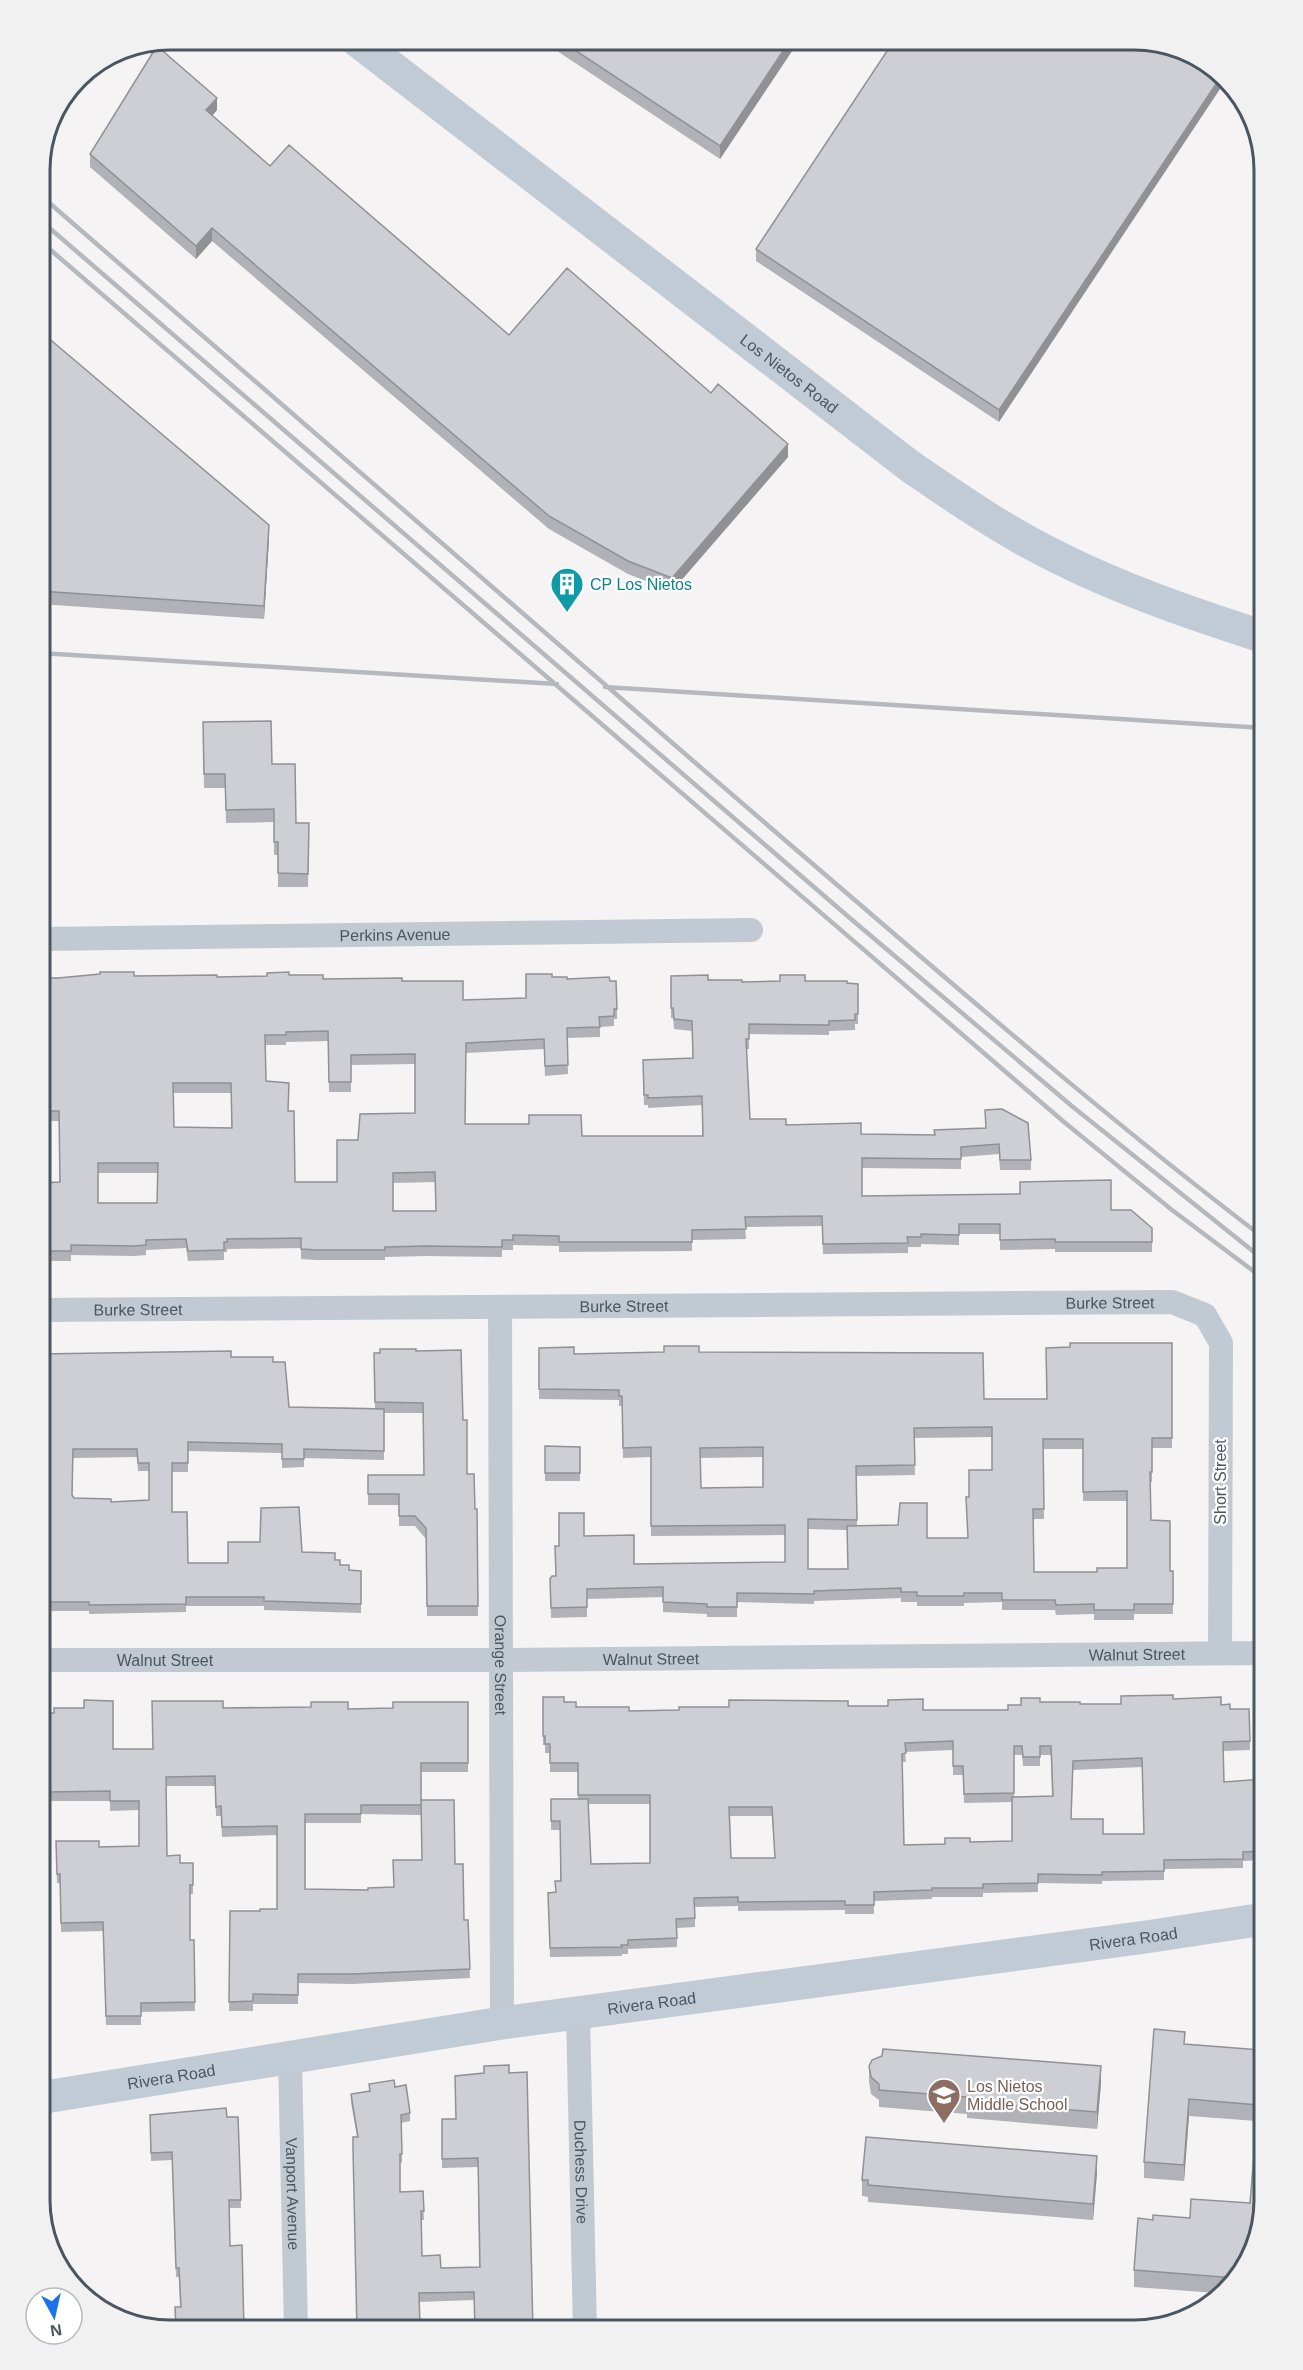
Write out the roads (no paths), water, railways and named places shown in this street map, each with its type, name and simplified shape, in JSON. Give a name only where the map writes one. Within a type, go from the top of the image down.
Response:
[{"type":"street","name":"Los Nietos Road","points":[[369,50],[911,467],[982,516],[1055,556],[1166,606],[1254,634]]},
{"type":"street","name":"Perkins Avenue","points":[[50,939],[751,930]]},
{"type":"street","name":"Burke Street","points":[[50,1310],[1172,1302],[1205,1315]]},
{"type":"street","name":"Orange Street","points":[[500,1307],[502,2023]]},
{"type":"street","name":"Short Street","points":[[1205,1315],[1221,1343],[1220,1653]]},
{"type":"street","name":"Walnut Street","points":[[50,1660],[500,1660],[1254,1653]]},
{"type":"street","name":"Rivera Road","points":[[50,2096],[502,2023],[1254,1920]]},
{"type":"street","name":"Duchess Drive","points":[[578,2013],[585,2320]]},
{"type":"street","name":"Vanport Avenue","points":[[290,2058],[296,2320]]},
{"type":"railway","points":[[50,204],[959,989],[1140,1141],[1254,1230]]},
{"type":"railway","points":[[50,228],[851,919],[1073,1107],[1254,1252]]},
{"type":"railway","points":[[50,249],[1064,1122],[1172,1210],[1254,1272]]},
{"type":"railway","points":[[50,654],[557,684]]},
{"type":"railway","points":[[605,687],[1254,727]]},
{"type":"place","name":"CP Los Nietos","points":[[567,613]]},
{"type":"place","name":"Los Nietos Middle School","points":[[944,2124]]}]
